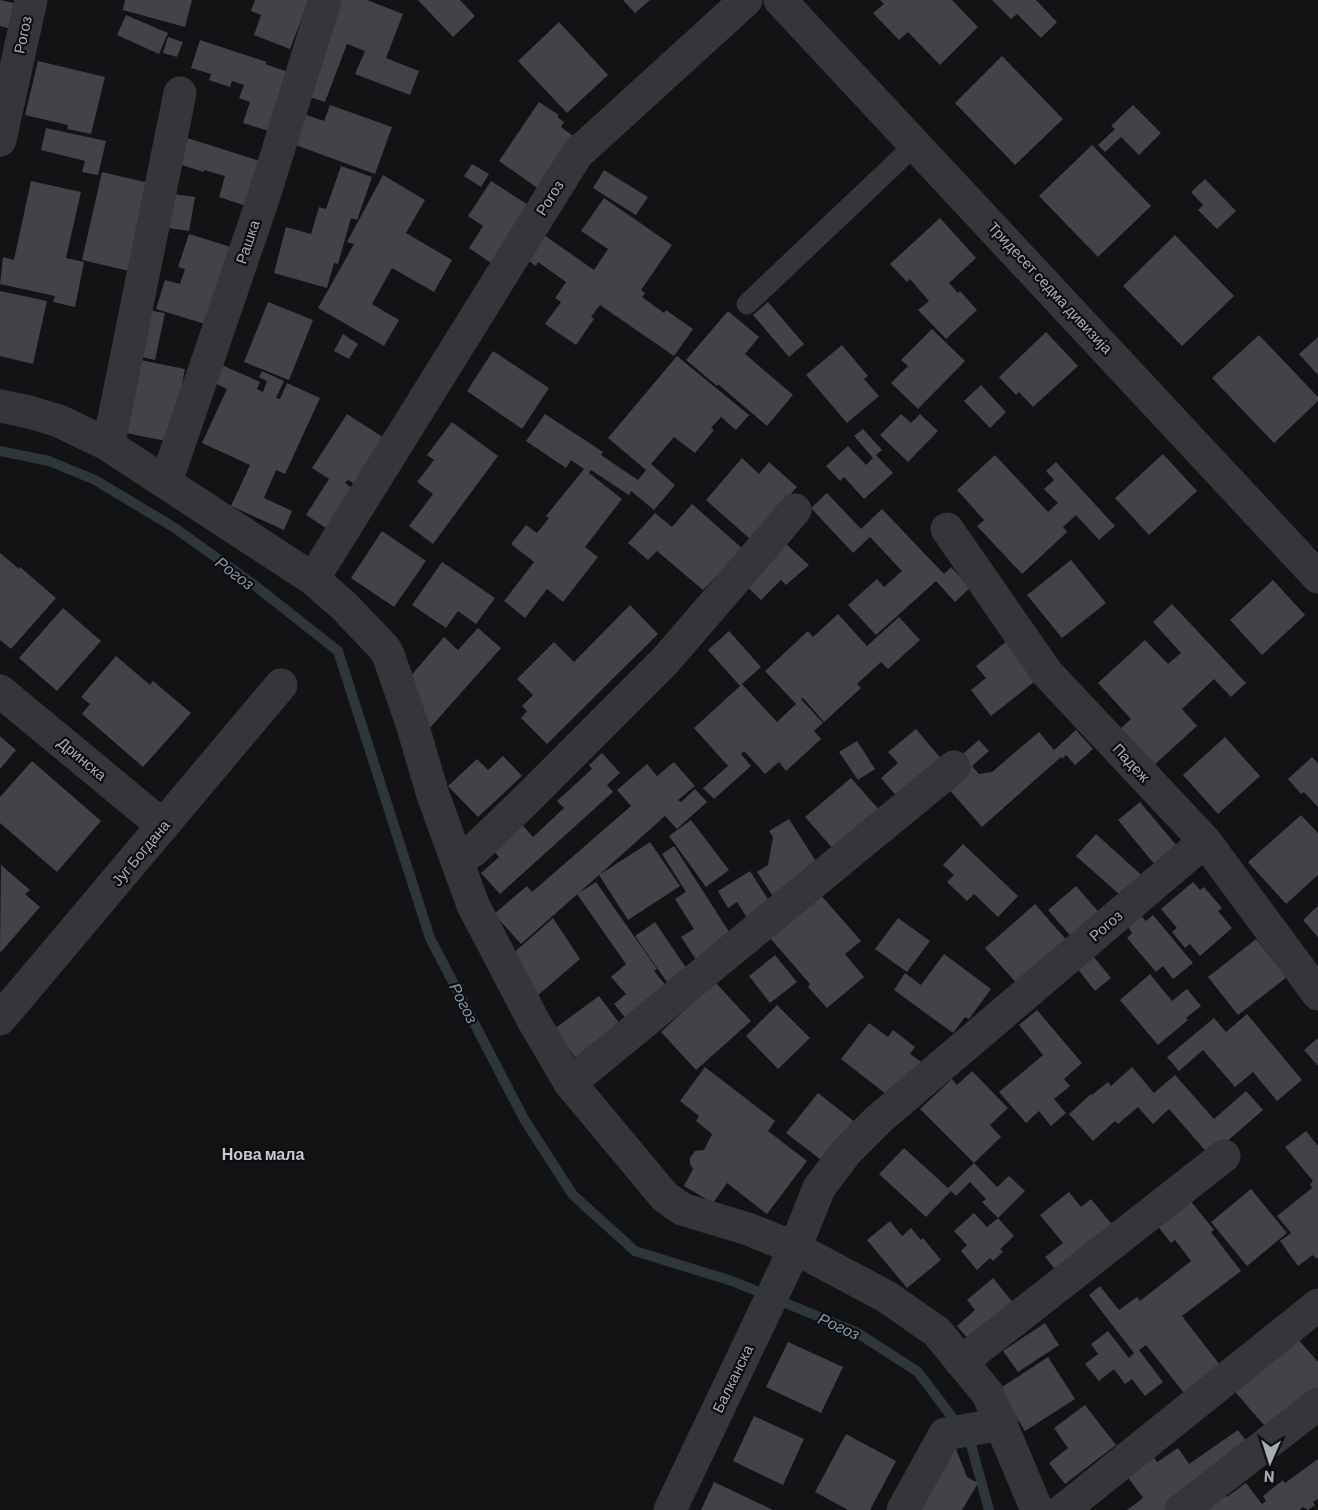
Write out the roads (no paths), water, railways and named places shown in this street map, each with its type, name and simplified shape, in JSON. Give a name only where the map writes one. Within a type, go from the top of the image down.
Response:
[{"type":"street","name":"Рогоз","points":[[0,140],[30,0]]},
{"type":"street","name":"Рашка","points":[[166,482],[263,199],[325,0]]},
{"type":"street","name":"Рогоз","points":[[313,579],[577,154],[746,0]]},
{"type":"street","name":"Тридесет седма дивизија","points":[[780,0],[1318,577]]},
{"type":"street","points":[[105,443],[111,432],[180,93]]},
{"type":"street","points":[[0,406],[58,421],[105,443],[313,579],[344,606],[385,650],[413,727],[433,795],[473,905],[528,1010],[570,1083],[665,1197],[682,1209],[748,1229],[789,1260],[887,1297],[937,1332],[988,1394],[976,1428]]},
{"type":"street","points":[[457,860],[474,850],[517,809],[664,662],[795,510]]},
{"type":"street","name":"Падеж","points":[[947,529],[1047,673],[1205,840],[1318,994]]},
{"type":"street","name":"Југ Богдана","points":[[0,1019],[281,685]]},
{"type":"street","name":"Дринска","points":[[0,691],[163,826]]},
{"type":"street","points":[[570,1083],[954,767]]},
{"type":"street","name":"Рогоз","points":[[789,1260],[819,1188],[846,1152],[879,1119],[1205,840]]},
{"type":"street","points":[[961,1362],[1224,1156]]},
{"type":"street","name":"Балканска","points":[[670,1510],[789,1260]]},
{"type":"street","points":[[1063,1510],[1318,1305]]},
{"type":"street","points":[[1182,1510],[1318,1404]]},
{"type":"street","points":[[903,1510],[945,1434],[976,1428]]},
{"type":"street","points":[[976,1428],[1037,1510]]},
{"type":"lane","points":[[747,304],[916,144]]},
{"type":"waterway","name":"Рогоз","points":[[0,451],[49,461],[95,480],[175,528],[253,584],[338,651],[430,938],[524,1119],[573,1195],[635,1251],[732,1281],[856,1332],[918,1372],[970,1441],[989,1510]]},
{"type":"district","name":"Нова мала","points":[[263,1154]]}]
